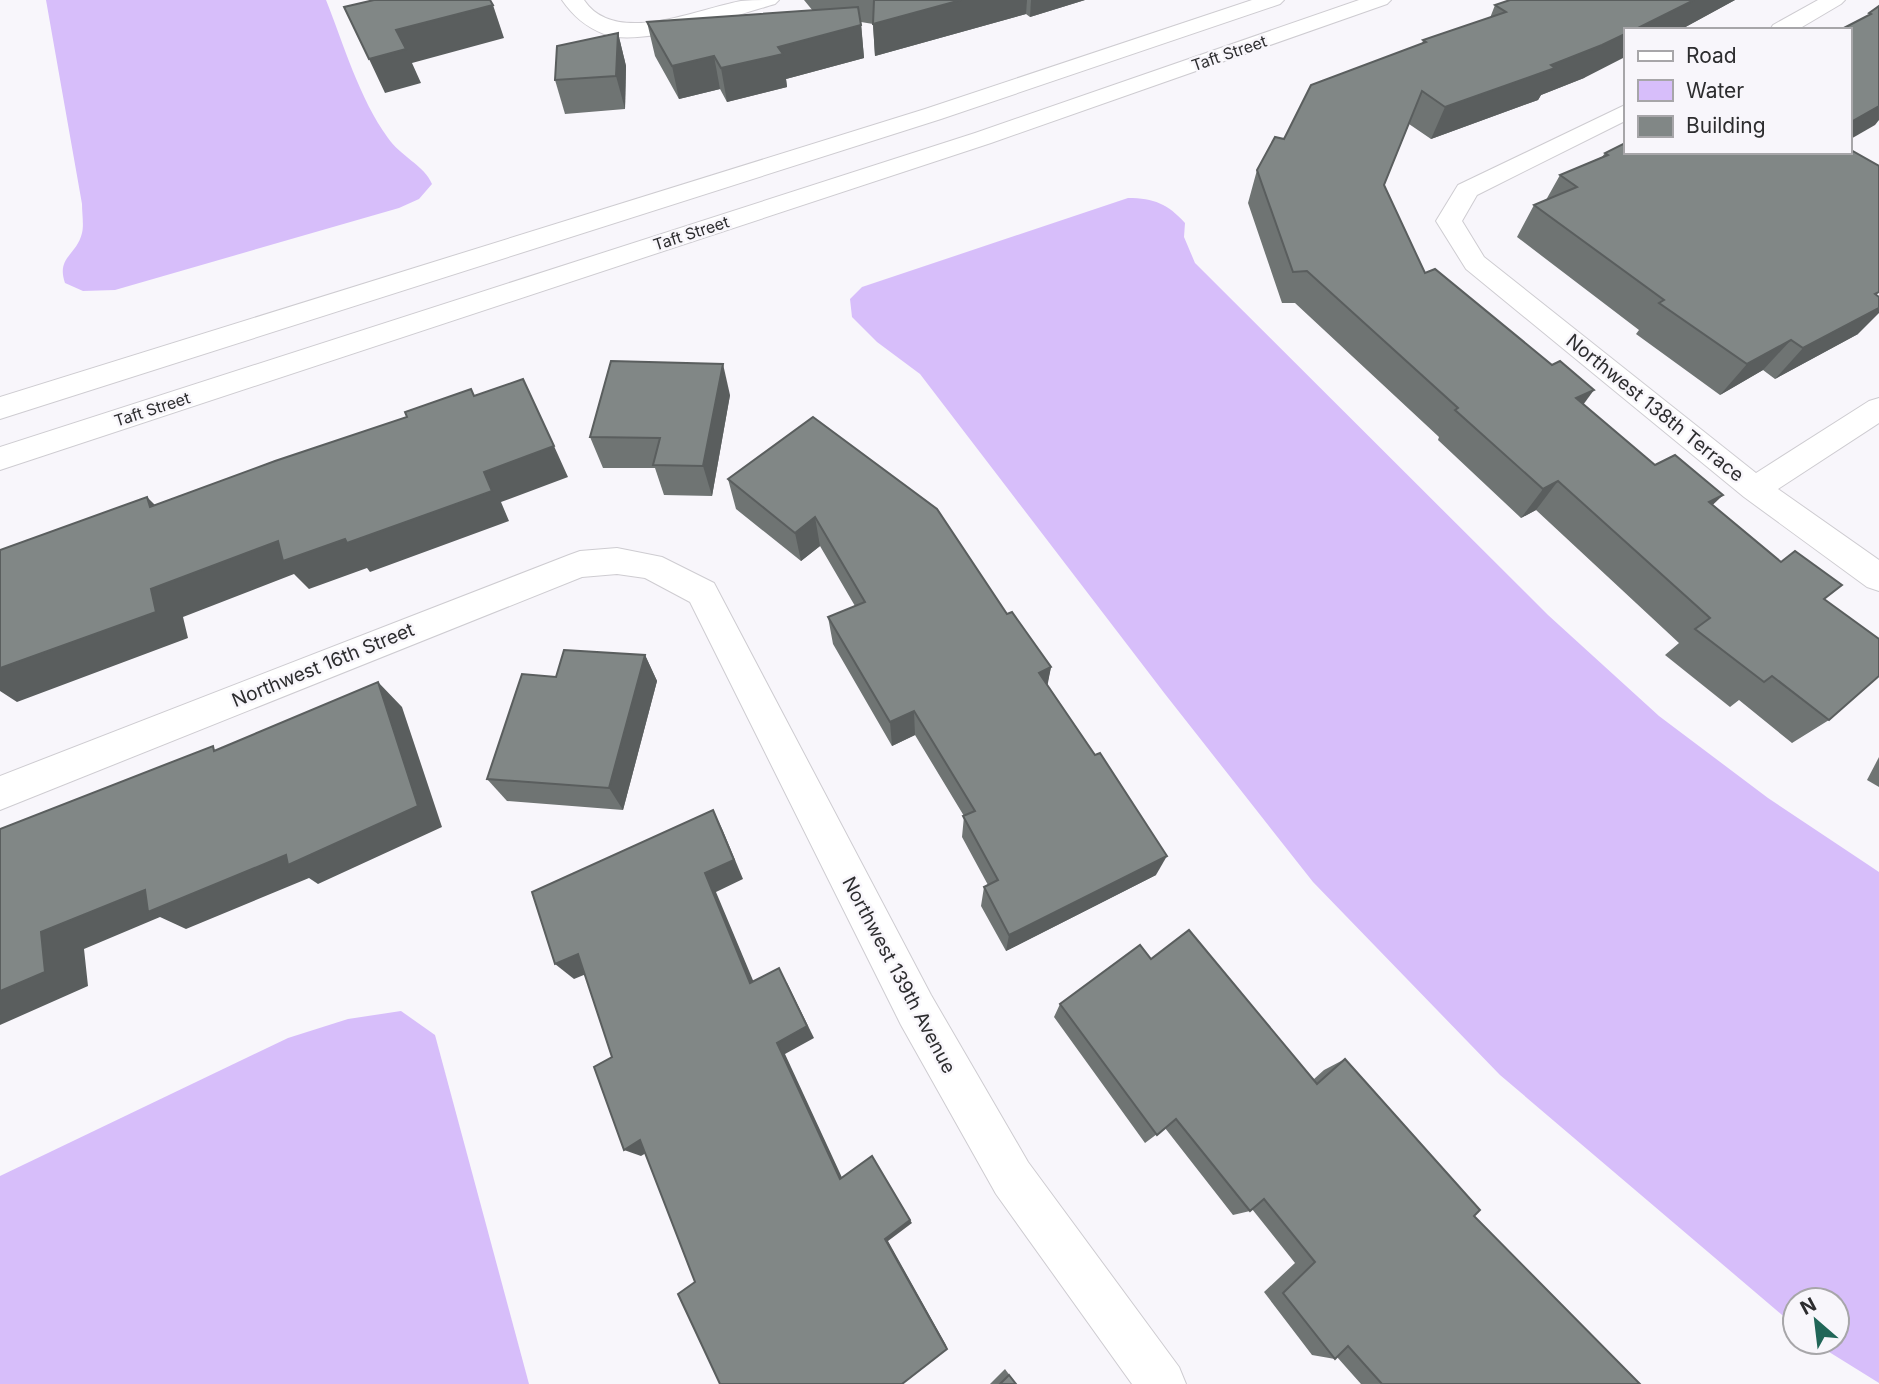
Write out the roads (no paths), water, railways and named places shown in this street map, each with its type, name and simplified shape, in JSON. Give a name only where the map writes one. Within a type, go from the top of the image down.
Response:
[{"type":"street","points":[[573,0],[581,12],[611,29],[663,28],[768,0]]},
{"type":"street","name":"Taft Street","points":[[0,408],[933,114],[1273,0]]},
{"type":"street","name":"Taft Street","points":[[0,458],[984,138],[1380,0]]},
{"type":"street","points":[[1785,28],[1834,0]]},
{"type":"street","name":"Northwest 138th Terrace","points":[[1624,112],[1467,190],[1449,220],[1475,262],[1755,489],[1879,578]]},
{"type":"street","points":[[1755,489],[1879,409]]},
{"type":"street","name":"Northwest 16th Street","points":[[0,793],[580,564],[617,561],[651,566]]},
{"type":"street","name":"Northwest 139th Avenue","points":[[651,566],[702,593],[916,1010],[1012,1178],[1162,1384]]},
{"type":"water","points":[[46,0],[326,0],[353,71],[378,122],[393,144],[424,172],[432,184],[419,199],[399,208],[115,290],[83,291],[65,283],[63,267],[82,233],[82,204]]},
{"type":"water","points":[[1128,198],[1160,203],[1185,223],[1184,237],[1195,263],[1548,615],[1659,716],[1768,798],[1879,872],[1879,1383],[1836,1356],[1851,1356],[1851,1286],[1781,1286],[1781,1314],[1500,1075],[1313,882],[920,374],[877,342],[852,317],[850,299],[862,287]]},
{"type":"water","points":[[401,1011],[435,1035],[529,1384],[0,1384],[0,1176],[288,1038],[348,1019]]}]
